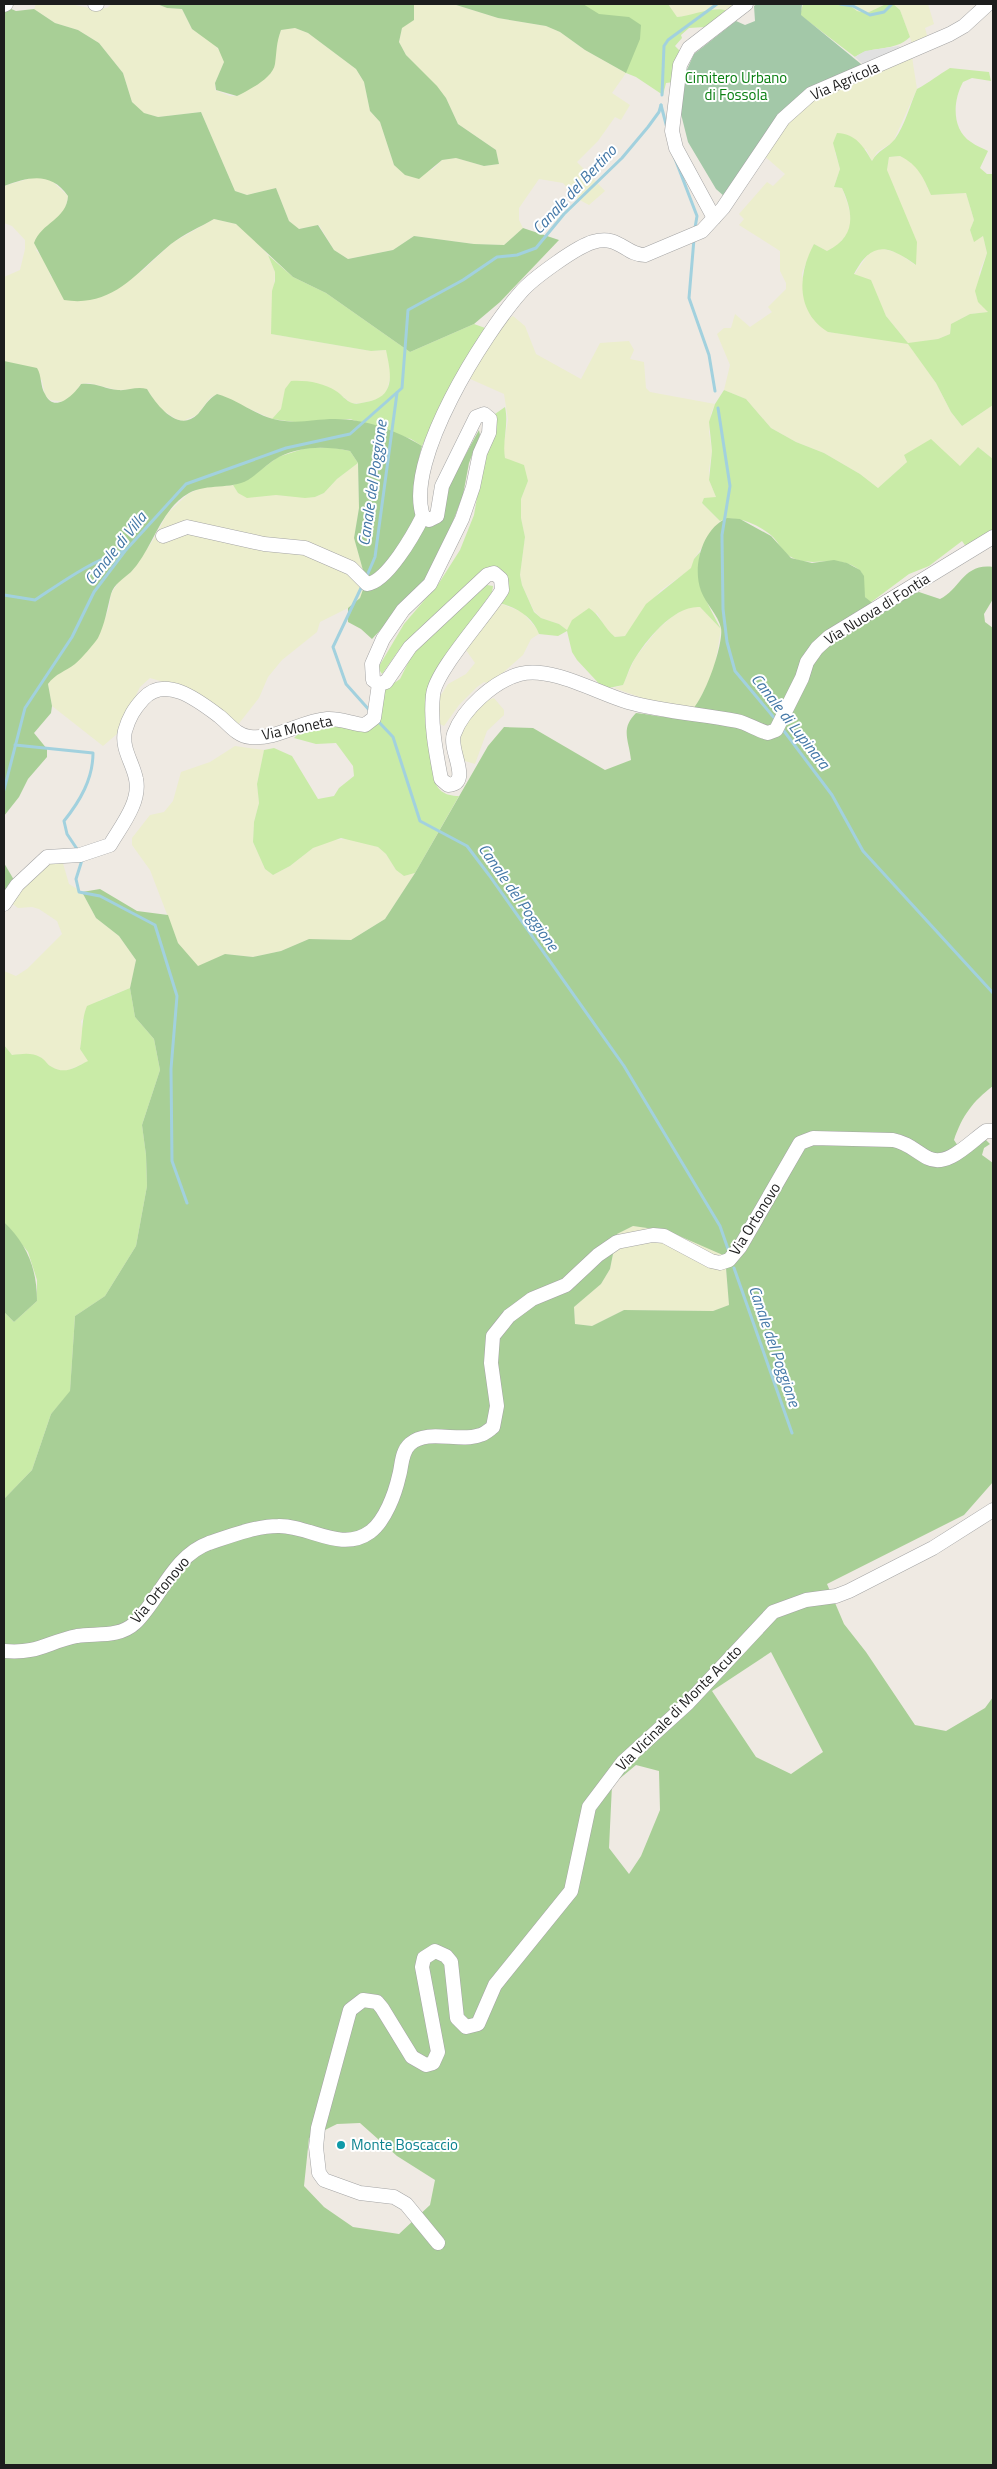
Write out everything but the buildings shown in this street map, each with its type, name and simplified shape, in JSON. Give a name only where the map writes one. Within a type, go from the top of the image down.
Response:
[{"type":"street","points":[[379,684],[373,680],[371,671],[383,639],[403,610],[430,584],[462,519],[473,488],[480,453],[491,425],[484,414],[476,417],[442,486],[437,516],[429,520],[423,516],[420,509],[424,470],[434,435],[471,361],[521,290],[581,247],[594,242],[617,242],[637,255],[645,255],[702,231],[714,218],[676,148],[672,131],[680,66],[689,48],[746,4]]},
{"type":"street","name":"Via Agricola","points":[[714,218],[783,119],[799,102],[811,94],[950,34],[964,26],[988,4]]},
{"type":"street","points":[[163,536],[187,527],[264,544],[305,548],[351,568],[367,584],[379,579],[396,559],[423,516]]},
{"type":"street","name":"Via Nuova di Fontia","points":[[379,684],[386,682],[410,647],[487,575],[494,573],[501,579],[502,590],[442,674],[432,694],[437,761],[441,779],[448,785],[455,784],[460,780],[461,773],[453,749],[454,734],[467,712],[478,700],[509,678],[534,671],[627,702],[738,721],[768,733],[776,730],[802,678],[806,662],[817,648],[829,638],[993,537]]},
{"type":"street","name":"Via Moneta","points":[[4,904],[17,885],[47,857],[80,855],[110,845],[130,813],[136,792],[136,780],[127,754],[125,734],[131,713],[155,689],[162,687],[191,696],[240,735],[261,738],[328,719],[365,725],[374,718],[379,684]]},
{"type":"street","name":"Via Ortonovo","points":[[4,1651],[25,1652],[77,1636],[124,1630],[144,1612],[182,1561],[209,1543],[275,1526],[298,1527],[342,1541],[370,1532],[389,1507],[399,1478],[402,1457],[409,1445],[417,1440],[429,1438],[474,1437],[482,1435],[493,1427],[497,1406],[491,1363],[493,1336],[509,1316],[532,1299],[566,1285],[598,1255],[617,1242],[653,1235],[664,1236],[712,1261],[720,1263],[729,1260],[760,1214],[800,1143],[813,1138],[893,1140],[904,1142],[930,1159],[937,1160],[947,1159],[986,1131],[993,1131]]},
{"type":"street","name":"Via Vicinale di Monte Acuto","points":[[438,2243],[406,2204],[394,2197],[360,2193],[324,2180],[319,2173],[316,2147],[318,2128],[350,2010],[363,2000],[376,2002],[382,2008],[412,2057],[417,2062],[433,2063],[438,2052],[422,1967],[424,1958],[435,1952],[446,1956],[451,1962],[457,2018],[466,2027],[478,2024],[495,1985],[571,1891],[589,1807],[623,1762],[701,1690],[761,1623],[773,1612],[786,1606],[848,1591],[933,1548],[993,1510]]},
{"type":"green space","points":[[36,4],[70,4],[95,9],[107,8],[112,4],[157,4],[167,8],[182,9],[192,29],[213,43],[223,55],[224,62],[215,83],[215,90],[230,96],[237,96],[267,76],[275,64],[275,47],[281,30],[295,28],[308,33],[356,69],[364,82],[370,111],[380,122],[394,165],[432,170],[442,160],[456,158],[484,166],[499,164],[496,150],[458,124],[446,98],[406,55],[399,42],[402,28],[414,5],[412,4],[453,4],[498,18],[546,26],[560,32],[585,50],[626,73],[612,93],[630,105],[621,120],[615,117],[598,141],[577,162],[605,191],[589,205],[576,198],[563,183],[539,179],[519,208],[519,220],[523,228],[504,245],[474,244],[414,236],[393,250],[348,259],[334,250],[319,225],[298,229],[289,221],[276,188],[247,195],[235,191],[201,112],[158,117],[143,113],[132,102],[123,73],[99,43],[78,30],[55,23],[34,9]]},
{"type":"green space","points":[[157,4],[412,4],[414,5],[414,20],[402,28],[399,42],[406,55],[437,86],[446,98],[458,124],[496,150],[499,164],[484,166],[456,158],[442,160],[419,179],[405,175],[394,165],[380,122],[370,111],[364,82],[356,69],[308,33],[295,28],[281,30],[277,43],[275,64],[265,79],[237,96],[216,90],[215,83],[224,62],[218,48],[192,29],[182,9],[167,8]]},
{"type":"green space","points":[[453,4],[583,4],[599,14],[629,17],[641,25],[640,39],[626,73],[585,50],[560,32],[546,26],[498,18]]},
{"type":"green space","points":[[582,4],[668,4],[677,17],[717,9],[727,11],[705,27],[689,28],[681,35],[682,38],[675,46],[681,52],[674,82],[666,83],[663,95],[636,77],[626,73]]},
{"type":"green space","points":[[668,4],[734,4],[727,11],[717,8],[691,16],[676,17]]},
{"type":"green space","name":"Cimitero Urbano di Fossola","points":[[757,4],[802,4],[801,15],[861,64],[861,70],[804,93],[725,197],[716,189],[688,142],[680,110],[685,74],[694,54],[736,21],[745,25],[755,21],[754,6]]},
{"type":"green space","points":[[803,4],[848,4],[857,11],[867,13],[886,4],[893,4],[900,10],[910,37],[897,45],[862,53],[855,57],[800,15]]},
{"type":"green space","points":[[848,4],[886,4],[867,13],[857,11]]},
{"type":"green space","points":[[893,4],[928,4],[934,24],[925,28],[928,39],[913,46],[900,10]]},
{"type":"green space","points":[[9,8],[16,11],[34,9],[55,23],[78,30],[99,43],[123,73],[132,102],[144,113],[158,117],[201,112],[235,191],[247,195],[276,188],[289,221],[299,229],[318,225],[334,250],[348,259],[393,250],[414,236],[474,244],[504,245],[523,228],[559,240],[500,302],[474,324],[410,352],[326,293],[293,277],[236,224],[214,219],[176,240],[123,286],[97,299],[81,301],[64,300],[34,243],[42,230],[59,216],[67,204],[68,196],[61,188],[47,179],[22,180],[4,186],[4,11]]},
{"type":"green space","points":[[912,57],[917,89],[893,142],[877,152],[872,161],[866,149],[835,152],[840,169],[834,187],[842,188],[852,223],[849,232],[836,247],[827,251],[814,244],[802,273],[805,302],[828,332],[908,343],[886,316],[878,299],[854,275],[871,250],[880,248],[898,253],[915,265],[887,170],[889,157],[900,156],[913,162],[921,173],[931,195],[966,193],[974,220],[970,230],[974,241],[983,236],[987,253],[979,273],[989,312],[970,314],[951,324],[950,334],[938,339],[909,344],[936,383],[951,412],[962,426],[993,405],[993,459],[978,447],[961,466],[904,455],[907,462],[878,488],[860,474],[824,453],[796,442],[771,428],[746,399],[724,390],[730,365],[717,334],[724,328],[731,328],[735,314],[750,327],[772,312],[768,307],[786,289],[786,283],[780,271],[780,251],[739,225],[744,219],[739,214],[767,182],[773,186],[785,174],[762,154],[789,118],[814,98]]},
{"type":"green space","points":[[950,68],[989,72],[991,81],[972,78],[963,82],[956,105],[957,122],[960,130],[973,143],[988,151],[980,168],[987,174],[993,174],[993,405],[962,426],[951,412],[936,383],[908,344],[828,332],[817,324],[810,314],[805,303],[803,291],[805,267],[814,244],[827,251],[843,239],[848,232],[850,224],[849,207],[842,188],[834,187],[840,169],[833,143],[837,133],[854,138],[872,161],[899,133],[917,89]],"holes":[[[900,156],[919,172],[931,195],[966,193],[974,220],[970,230],[974,242],[983,236],[987,253],[975,291],[978,302],[988,312],[970,314],[951,324],[950,334],[938,339],[908,343],[886,316],[871,280],[854,274],[867,255],[881,249],[897,253],[916,265],[917,242],[887,170],[889,157]]]},
{"type":"green space","points":[[31,178],[46,178],[68,196],[65,211],[36,250],[46,262],[51,277],[141,272],[172,243],[214,219],[236,224],[247,231],[268,255],[275,272],[271,334],[371,351],[387,350],[391,372],[387,391],[380,399],[351,403],[336,391],[292,381],[286,389],[281,409],[272,419],[217,394],[210,398],[197,415],[183,421],[176,419],[159,408],[147,389],[117,390],[89,383],[81,384],[71,398],[65,402],[50,400],[45,395],[42,380],[4,361],[4,277],[20,270],[25,240],[12,226],[4,223],[4,186]]},
{"type":"green space","points":[[268,255],[293,277],[326,293],[410,352],[474,324],[488,329],[441,407],[422,446],[411,439],[350,419],[302,423],[272,419],[281,409],[285,389],[291,381],[320,384],[336,391],[350,402],[359,404],[379,398],[385,393],[390,380],[390,373],[386,350],[371,351],[271,334],[272,291],[275,272]]},
{"type":"green space","points":[[513,316],[525,326],[536,354],[581,379],[600,343],[629,341],[634,350],[630,359],[644,362],[646,388],[650,392],[715,404],[711,413],[709,432],[712,451],[709,480],[716,497],[702,503],[720,521],[694,559],[692,568],[660,591],[625,636],[615,637],[607,631],[597,613],[567,630],[559,624],[541,618],[534,611],[522,585],[520,575],[525,537],[521,518],[521,499],[528,481],[514,462],[505,458],[503,448],[508,420],[504,394],[468,378],[508,319]]},
{"type":"green space","points":[[4,361],[37,368],[43,391],[49,400],[58,403],[74,393],[81,384],[91,384],[118,390],[143,388],[147,389],[168,415],[183,421],[198,414],[217,394],[231,399],[259,414],[282,421],[346,420],[369,423],[391,430],[422,446],[418,462],[415,512],[417,520],[427,525],[479,430],[480,435],[469,463],[463,495],[441,553],[421,586],[372,639],[361,629],[348,622],[348,608],[360,598],[366,581],[354,538],[359,508],[358,463],[350,451],[313,448],[287,453],[271,462],[248,480],[234,485],[196,490],[179,500],[164,519],[139,563],[112,590],[98,638],[78,661],[48,684],[52,706],[51,713],[34,733],[47,749],[47,757],[28,779],[19,797],[4,816]]},
{"type":"green space","points":[[724,390],[746,399],[771,428],[796,442],[824,453],[860,474],[878,488],[907,462],[904,455],[931,439],[960,466],[978,447],[993,459],[993,533],[967,548],[962,541],[929,566],[909,574],[870,603],[865,597],[861,572],[850,564],[833,561],[807,562],[791,557],[773,537],[761,528],[740,520],[726,519],[720,521],[702,503],[704,498],[716,497],[709,480],[712,451],[709,422],[715,404]]},
{"type":"green space","points":[[505,407],[505,458],[524,465],[528,481],[521,499],[521,518],[525,537],[520,575],[522,585],[534,612],[541,618],[559,624],[567,630],[572,620],[589,608],[615,637],[625,636],[646,604],[691,568],[694,559],[700,552],[699,574],[703,592],[721,629],[700,607],[680,612],[653,634],[632,663],[623,685],[604,689],[577,660],[572,652],[567,631],[558,636],[539,634],[533,623],[523,614],[512,607],[499,603],[503,574],[455,598],[401,647],[382,674],[378,668],[404,624],[439,583],[460,550],[474,515],[483,463],[494,432],[495,414]]},
{"type":"green space","points":[[306,448],[335,448],[350,451],[358,463],[337,479],[324,493],[315,497],[305,498],[276,495],[247,498],[238,493],[233,485],[247,480],[278,457]]},
{"type":"green space","points":[[358,463],[359,508],[354,538],[366,581],[360,598],[348,608],[320,622],[317,632],[282,660],[268,677],[259,698],[237,726],[194,691],[150,678],[140,687],[117,734],[103,746],[52,706],[48,684],[52,678],[76,663],[97,639],[109,608],[111,594],[119,581],[131,572],[154,539],[167,514],[188,494],[203,487],[233,485],[238,493],[315,497],[324,493],[337,479]]},
{"type":"green space","points":[[727,518],[740,519],[771,536],[791,558],[812,563],[834,560],[847,563],[860,570],[864,576],[865,597],[876,606],[919,592],[940,599],[947,595],[968,573],[983,567],[993,567],[993,599],[984,614],[985,622],[993,628],[993,1086],[969,1110],[954,1140],[958,1146],[985,1139],[990,1144],[984,1148],[982,1155],[993,1163],[993,1482],[964,1515],[827,1584],[844,1624],[866,1652],[915,1725],[946,1731],[985,1708],[993,1697],[993,2465],[4,2465],[4,1499],[32,1470],[51,1414],[70,1391],[75,1316],[105,1296],[136,1246],[147,1186],[146,1155],[142,1125],[160,1070],[154,1039],[135,1017],[130,988],[136,960],[119,936],[96,918],[82,892],[100,889],[137,911],[168,915],[178,943],[198,966],[225,954],[253,957],[281,951],[309,939],[351,940],[385,919],[415,873],[488,746],[504,727],[533,728],[605,770],[631,760],[627,730],[628,724],[636,713],[661,717],[680,717],[692,710],[699,701],[711,675],[721,636],[721,628],[715,614],[701,591],[698,571],[701,550],[705,540],[718,523]],"holes":[[[633,1226],[668,1231],[725,1256],[729,1305],[713,1311],[624,1310],[592,1326],[575,1324],[574,1307],[601,1284],[610,1269],[617,1234]],[[771,1652],[823,1752],[791,1774],[756,1757],[712,1691]],[[636,1765],[659,1771],[660,1810],[641,1856],[629,1874],[609,1848],[612,1785]],[[360,2123],[397,2156],[435,2180],[430,2205],[399,2234],[353,2227],[324,2207],[304,2186],[309,2138],[337,2124]]]},
{"type":"green space","points":[[487,585],[493,586],[492,592],[441,663],[433,775],[436,785],[442,791],[449,795],[459,796],[415,873],[404,876],[396,870],[386,854],[378,847],[341,838],[313,848],[290,866],[273,875],[265,869],[253,842],[254,822],[259,803],[257,784],[264,750],[274,748],[292,756],[318,799],[334,796],[339,788],[354,776],[353,766],[336,743],[316,744],[294,738],[309,728],[319,726],[338,725],[367,728],[381,692],[400,679],[414,651]]},
{"type":"green space","points":[[499,603],[522,612],[539,634],[531,639],[523,655],[490,684],[484,682],[477,687],[459,705],[444,726],[438,723],[437,701],[448,684],[466,674],[475,663],[466,650]]},
{"type":"green space","points":[[690,606],[700,607],[721,629],[714,671],[695,708],[645,699],[614,688],[623,685],[635,658],[658,629],[673,616]]},
{"type":"green space","points":[[494,698],[504,710],[504,715],[487,731],[475,764],[458,759],[459,736],[467,721],[486,701]]},
{"type":"green space","points":[[235,746],[264,750],[257,784],[259,803],[254,822],[253,842],[265,869],[273,875],[290,866],[313,848],[331,840],[351,839],[378,847],[386,854],[396,870],[404,876],[415,873],[385,919],[351,940],[309,939],[281,951],[253,957],[225,954],[198,967],[178,943],[150,870],[132,845],[132,838],[150,815],[164,812],[173,801],[181,772],[210,762]]},
{"type":"green space","points":[[62,860],[69,884],[82,892],[96,918],[119,936],[136,960],[130,988],[100,1000],[81,1021],[83,1035],[80,1049],[89,1061],[64,1072],[51,1067],[40,1057],[27,1054],[12,1055],[4,1045],[4,971],[16,976],[27,969],[62,934],[57,921],[39,909],[32,907],[18,908],[10,902],[38,866]]},
{"type":"green space","points":[[4,863],[14,880],[4,895]]},
{"type":"green space","points":[[130,988],[135,1017],[154,1039],[160,1070],[142,1125],[146,1155],[147,1186],[136,1246],[105,1296],[75,1316],[70,1392],[51,1414],[32,1470],[4,1499],[4,1312],[14,1322],[37,1301],[37,1280],[28,1252],[4,1222],[4,1045],[12,1055],[34,1054],[57,1069],[75,1068],[88,1061],[80,1049],[87,1006]]},
{"type":"green space","points":[[4,1222],[25,1248],[33,1268],[37,1289],[37,1301],[14,1322],[4,1312]]},
{"type":"green space","points":[[633,1226],[668,1231],[725,1256],[729,1305],[713,1311],[624,1310],[592,1326],[575,1324],[574,1307],[601,1284],[610,1269],[617,1234]]},
{"type":"shaded area","points":[[899,46],[902,53],[863,64],[855,57],[865,51]]},
{"type":"waterway","points":[[662,95],[664,46],[668,40],[717,4]]},
{"type":"waterway","points":[[840,4],[853,6],[870,15],[884,12],[892,4]]},
{"type":"waterway","name":"Canale di Lupinara","points":[[661,105],[667,128]]},
{"type":"waterway","name":"Canale di Villa","points":[[4,790],[25,708],[72,637],[94,592],[125,551],[186,484],[286,448],[350,434],[402,388],[408,310],[463,280],[497,257],[517,255],[536,248],[564,214],[622,158],[648,127],[659,112],[661,105]]},
{"type":"waterway","name":"Canale di Lupinara","points":[[674,156],[697,216],[695,228]]},
{"type":"waterway","name":"Canale di Lupinara","points":[[694,239],[689,298],[709,355],[715,391]]},
{"type":"waterway","name":"Canale del Poggione","points":[[366,578],[375,557],[397,393]]},
{"type":"waterway","name":"Canale di Lupinara","points":[[718,408],[730,486],[722,535],[723,609],[727,642],[735,671],[776,720]]},
{"type":"waterway","points":[[4,595],[35,600],[89,566],[124,551]]},
{"type":"waterway","name":"Canale del Poggione","points":[[362,586],[333,647],[346,684],[371,712]]},
{"type":"waterway","name":"Canale del Poggione","points":[[376,719],[393,737],[420,821],[467,846],[489,875],[624,1066],[720,1226],[728,1249]]},
{"type":"waterway","name":"Canale di Lupinara","points":[[781,727],[832,795],[863,851],[993,993]]},
{"type":"waterway","points":[[15,745],[93,753],[91,772],[85,789],[64,821],[67,834],[79,852]]},
{"type":"waterway","points":[[82,860],[76,879],[79,892],[100,896],[155,925],[177,996],[171,1069],[172,1161],[187,1203]]},
{"type":"waterway","name":"Canale del Poggione","points":[[734,1268],[792,1433]]},
{"type":"place","name":"Monte Boscaccio","points":[[341,2145]]},
{"type":"water label","name":"Canale del Bertino","points":[[574,189]]}]
